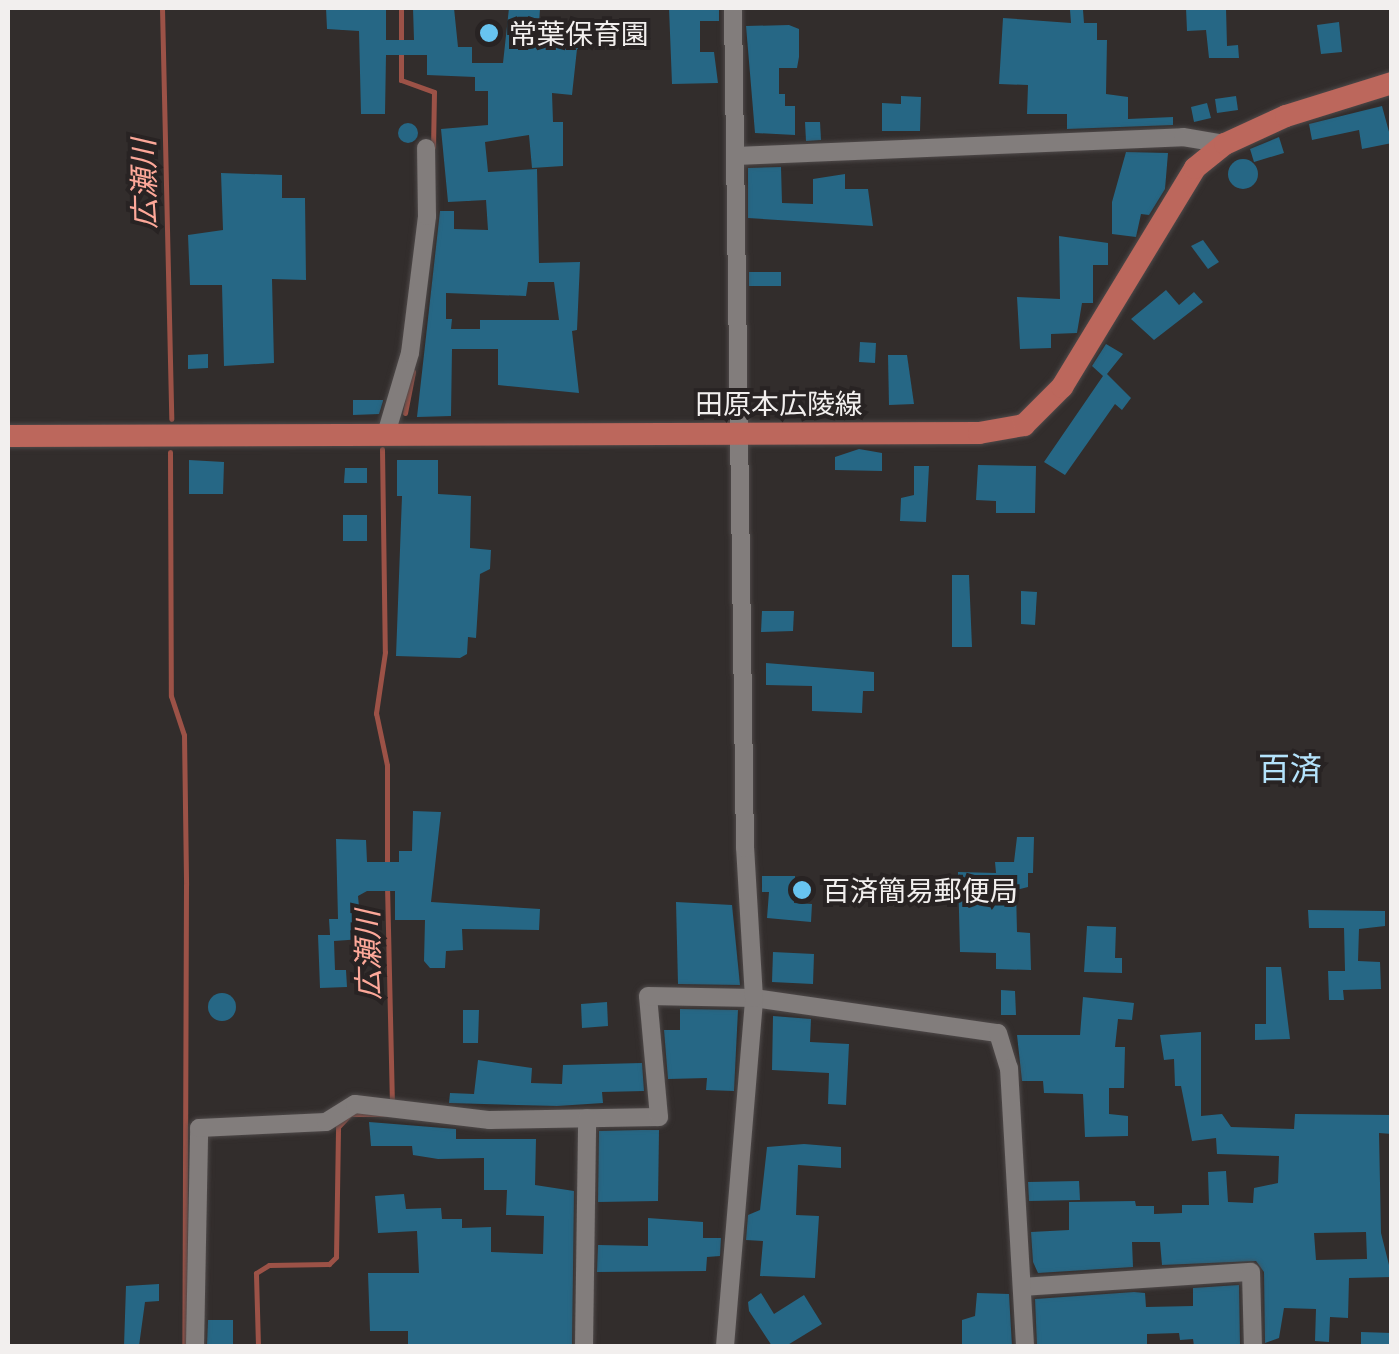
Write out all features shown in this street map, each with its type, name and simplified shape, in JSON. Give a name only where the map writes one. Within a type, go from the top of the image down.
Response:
[{"type":"main road","name":"田原本広陵線","points":[[8,436],[979,433],[1024,424],[1062,386],[1172,196],[1225,144],[1286,116],[1392,84]]},
{"type":"street","points":[[725,1346],[754,998],[738,434],[733,8]]},
{"type":"street","points":[[736,156],[1184,137],[1225,144]]},
{"type":"street","points":[[386,434],[401,398],[420,306],[427,216],[426,148]]},
{"type":"street","points":[[195,1346],[199,1128],[326,1122],[355,1104],[490,1120],[660,1117],[648,996],[754,998],[998,1033],[1009,1068],[1025,1346]]},
{"type":"street","points":[[584,1346],[588,1118]]},
{"type":"street","points":[[1023,1287],[1251,1272],[1254,1346]]},
{"type":"building","points":[[326,8],[386,9],[386,40],[414,40],[413,8],[454,8],[458,47],[472,47],[472,63],[503,63],[509,8],[540,9],[539,23],[589,30],[586,50],[577,49],[572,95],[552,93],[553,122],[563,122],[563,166],[532,168],[529,135],[485,142],[488,172],[537,169],[539,263],[580,262],[577,330],[572,331],[579,393],[498,385],[498,349],[452,349],[451,416],[417,417],[440,211],[454,211],[454,229],[488,230],[486,200],[448,202],[441,129],[488,125],[488,91],[475,91],[475,77],[427,75],[427,55],[386,55],[385,114],[361,114],[359,31],[327,29]],"holes":[[[528,282],[554,282],[559,320],[480,320],[480,329],[451,329],[452,319],[446,319],[446,293],[526,296]]]},
{"type":"building","points":[[669,8],[719,8],[719,21],[700,21],[700,52],[714,52],[718,83],[672,84]]},
{"type":"building","points":[[1186,8],[1226,8],[1227,46],[1238,45],[1239,58],[1209,58],[1206,30],[1187,31]]},
{"type":"building","points":[[1070,10],[1083,10],[1084,23],[1097,23],[1097,40],[1107,40],[1106,94],[1128,97],[1128,119],[1173,117],[1173,125],[1067,129],[1067,114],[1027,114],[1028,85],[999,84],[1003,18],[1071,23]]},
{"type":"building","points":[[1339,22],[1342,52],[1321,54],[1317,25]]},
{"type":"building","points":[[789,25],[799,29],[799,57],[797,68],[779,68],[779,94],[785,94],[785,106],[795,106],[795,135],[755,133],[746,26]]},
{"type":"building","points":[[901,96],[921,97],[920,131],[882,131],[882,103],[901,104]]},
{"type":"building","points":[[1236,96],[1238,110],[1217,113],[1215,99]]},
{"type":"building","points":[[1207,103],[1211,118],[1194,122],[1191,107]]},
{"type":"building","points":[[1382,106],[1392,143],[1362,149],[1359,130],[1312,140],[1309,124]]},
{"type":"building","points":[[805,122],[820,122],[821,140],[806,141]]},
{"type":"building","points":[[408,123],[418,133],[408,143],[398,133]]},
{"type":"building","points":[[1279,137],[1284,153],[1254,162],[1250,149]]},
{"type":"building","points":[[1126,152],[1168,153],[1165,189],[1149,215],[1141,214],[1136,237],[1112,234],[1112,202]]},
{"type":"building","points":[[1243,159],[1254,163],[1258,174],[1254,185],[1243,189],[1232,185],[1228,174],[1232,163]]},
{"type":"building","points":[[781,167],[782,203],[813,204],[813,179],[845,174],[845,189],[868,189],[873,226],[748,218],[748,168]]},
{"type":"building","points":[[221,173],[282,175],[282,198],[305,198],[306,280],[272,279],[274,363],[224,366],[222,285],[190,285],[188,235],[223,230]]},
{"type":"building","points":[[1059,236],[1108,243],[1108,265],[1093,265],[1093,303],[1082,303],[1077,333],[1051,334],[1051,348],[1020,349],[1017,297],[1060,299]]},
{"type":"building","points":[[1203,240],[1219,262],[1208,269],[1191,246]]},
{"type":"building","points":[[749,272],[781,272],[781,286],[749,286]]},
{"type":"building","points":[[1166,290],[1179,305],[1194,292],[1203,302],[1154,340],[1131,319]]},
{"type":"building","points":[[860,342],[876,343],[875,363],[859,362]]},
{"type":"building","points":[[1106,344],[1123,354],[1107,374],[1131,398],[1122,410],[1115,404],[1065,475],[1044,462],[1103,376],[1092,366]]},
{"type":"building","points":[[208,354],[208,368],[188,369],[188,355]]},
{"type":"building","points":[[888,355],[907,355],[914,404],[889,405]]},
{"type":"building","points":[[353,400],[383,401],[379,414],[353,415]]},
{"type":"building","points":[[859,449],[882,453],[882,471],[835,470],[835,457]]},
{"type":"building","points":[[189,460],[224,462],[223,494],[189,494]]},
{"type":"building","points":[[397,460],[438,460],[438,494],[471,496],[470,548],[491,550],[490,569],[480,574],[476,638],[468,637],[467,654],[460,658],[396,656],[402,496],[397,496]]},
{"type":"building","points":[[978,465],[1036,466],[1035,513],[996,513],[996,501],[976,500]]},
{"type":"building","points":[[914,466],[929,466],[926,522],[900,521],[901,498],[914,495]]},
{"type":"building","points":[[345,468],[367,468],[367,483],[344,483]]},
{"type":"building","points":[[343,515],[367,515],[367,541],[343,541]]},
{"type":"building","points":[[952,575],[969,575],[972,647],[952,647]]},
{"type":"building","points":[[1021,591],[1037,592],[1035,625],[1021,624]]},
{"type":"building","points":[[762,611],[794,611],[793,631],[761,632]]},
{"type":"building","points":[[766,663],[874,672],[874,691],[863,691],[862,713],[812,711],[812,686],[766,685]]},
{"type":"building","points":[[413,811],[441,812],[431,902],[540,909],[539,930],[462,929],[463,950],[446,951],[445,968],[430,968],[424,961],[425,920],[395,920],[395,891],[367,891],[358,896],[362,939],[334,941],[335,970],[346,970],[347,987],[320,988],[318,935],[330,935],[329,919],[338,919],[336,839],[366,840],[367,862],[399,862],[399,851],[412,851]]},
{"type":"building","points":[[1017,837],[1034,837],[1033,873],[1028,873],[1028,887],[1016,890],[1017,932],[1030,933],[1031,970],[996,969],[996,953],[960,952],[958,872],[996,873],[995,862],[1014,862]]},
{"type":"building","points":[[762,876],[795,876],[794,903],[812,904],[811,922],[767,918],[769,892],[762,892]]},
{"type":"building","points":[[676,902],[732,905],[740,985],[678,984]]},
{"type":"building","points":[[1308,910],[1385,911],[1385,926],[1359,929],[1358,961],[1380,962],[1381,989],[1343,990],[1344,1000],[1329,1000],[1328,971],[1345,971],[1344,928],[1309,928]]},
{"type":"building","points":[[1087,926],[1116,927],[1115,958],[1122,958],[1122,973],[1084,972]]},
{"type":"building","points":[[773,952],[814,954],[813,984],[772,982]]},
{"type":"building","points":[[1266,967],[1281,967],[1290,1039],[1255,1040],[1255,1024],[1266,1024]]},
{"type":"building","points":[[1001,990],[1015,991],[1016,1015],[1001,1015]]},
{"type":"building","points":[[222,993],[232,997],[236,1007],[232,1017],[222,1021],[212,1017],[208,1007],[212,997]]},
{"type":"building","points":[[1083,997],[1134,1003],[1132,1020],[1118,1019],[1115,1047],[1125,1047],[1124,1088],[1109,1088],[1109,1114],[1128,1116],[1128,1136],[1085,1137],[1083,1094],[1044,1093],[1043,1081],[1022,1081],[1017,1035],[1080,1035]]},
{"type":"building","points":[[607,1002],[608,1026],[582,1028],[581,1004]]},
{"type":"building","points":[[680,1009],[738,1010],[734,1091],[706,1090],[707,1078],[668,1079],[664,1030],[680,1030]]},
{"type":"building","points":[[463,1010],[479,1010],[478,1043],[463,1043]]},
{"type":"building","points":[[773,1016],[811,1019],[810,1042],[849,1044],[846,1105],[828,1104],[829,1073],[772,1070]]},
{"type":"building","points":[[1201,1032],[1201,1116],[1222,1114],[1231,1127],[1294,1129],[1295,1114],[1392,1115],[1392,1134],[1379,1133],[1381,1233],[1392,1277],[1349,1278],[1348,1318],[1330,1317],[1329,1342],[1315,1341],[1316,1309],[1284,1308],[1279,1338],[1265,1343],[1264,1272],[1256,1261],[1162,1265],[1160,1242],[1132,1242],[1133,1267],[1038,1273],[1033,1262],[1031,1232],[1069,1230],[1069,1202],[1135,1201],[1136,1206],[1154,1206],[1154,1214],[1182,1213],[1182,1205],[1209,1205],[1208,1172],[1226,1171],[1228,1202],[1253,1203],[1254,1188],[1278,1183],[1279,1156],[1217,1154],[1216,1138],[1192,1141],[1181,1086],[1175,1086],[1174,1059],[1164,1060],[1160,1035]],"holes":[[[1366,1232],[1367,1259],[1316,1260],[1314,1233]]]},
{"type":"building","points":[[478,1060],[532,1068],[531,1083],[562,1084],[563,1065],[642,1063],[644,1091],[602,1092],[603,1103],[557,1106],[449,1103],[450,1093],[474,1094]]},
{"type":"building","points":[[369,1122],[456,1129],[456,1139],[536,1139],[535,1185],[574,1191],[572,1346],[408,1344],[408,1331],[370,1331],[368,1273],[419,1273],[417,1231],[378,1233],[375,1196],[404,1194],[406,1209],[441,1208],[442,1219],[462,1219],[462,1228],[491,1227],[491,1252],[543,1254],[544,1216],[506,1215],[507,1190],[484,1190],[484,1158],[438,1159],[413,1155],[412,1146],[371,1146]]},
{"type":"building","points":[[659,1130],[658,1201],[598,1202],[599,1131]]},
{"type":"building","points":[[767,1147],[841,1147],[841,1168],[798,1165],[796,1215],[819,1216],[815,1278],[760,1276],[763,1241],[746,1240],[748,1215],[760,1210]]},
{"type":"building","points":[[1079,1181],[1080,1200],[1029,1201],[1028,1182]]},
{"type":"building","points":[[648,1218],[703,1222],[703,1238],[721,1238],[720,1256],[707,1257],[706,1271],[597,1272],[598,1245],[648,1246]]},
{"type":"building","points":[[159,1284],[159,1301],[145,1302],[139,1346],[124,1346],[126,1286]]},
{"type":"building","points":[[1239,1285],[1240,1344],[1194,1346],[1193,1339],[1180,1340],[1179,1333],[1147,1334],[1147,1346],[1037,1346],[1035,1299],[1134,1292],[1145,1293],[1146,1307],[1193,1306],[1193,1288]]},
{"type":"building","points":[[761,1293],[774,1314],[804,1295],[822,1324],[786,1346],[772,1346],[749,1311],[748,1302]]},
{"type":"building","points":[[977,1293],[1009,1294],[1012,1346],[962,1346],[962,1320],[975,1316]]},
{"type":"building","points":[[208,1320],[233,1320],[233,1346],[207,1346]]},
{"type":"building","points":[[1361,1332],[1392,1333],[1392,1346],[1361,1346]]},
{"type":"waterway","name":"広瀬川","points":[[162,8],[171,419]]},
{"type":"waterway","name":"広瀬川","points":[[401,8],[401,80],[434,92],[433,147]]},
{"type":"waterway","name":"広瀬川","points":[[405,413],[413,372]]},
{"type":"waterway","name":"広瀬川","points":[[382,449],[385,652],[376,713],[387,765],[387,864]]},
{"type":"waterway","name":"広瀬川","points":[[170,452],[171,696],[184,735],[184,1346]]},
{"type":"waterway","name":"広瀬川","points":[[387,885],[392,1104]]},
{"type":"waterway","name":"広瀬川","points":[[258,1346],[256,1273],[269,1265],[329,1264],[336,1257],[338,1127],[350,1114],[389,1114]]},
{"type":"place","name":"常葉保育園","points":[[489,33]]},
{"type":"place","name":"百済簡易郵便局","points":[[802,890]]},
{"type":"district","name":"百済","points":[[1290,768]]}]
